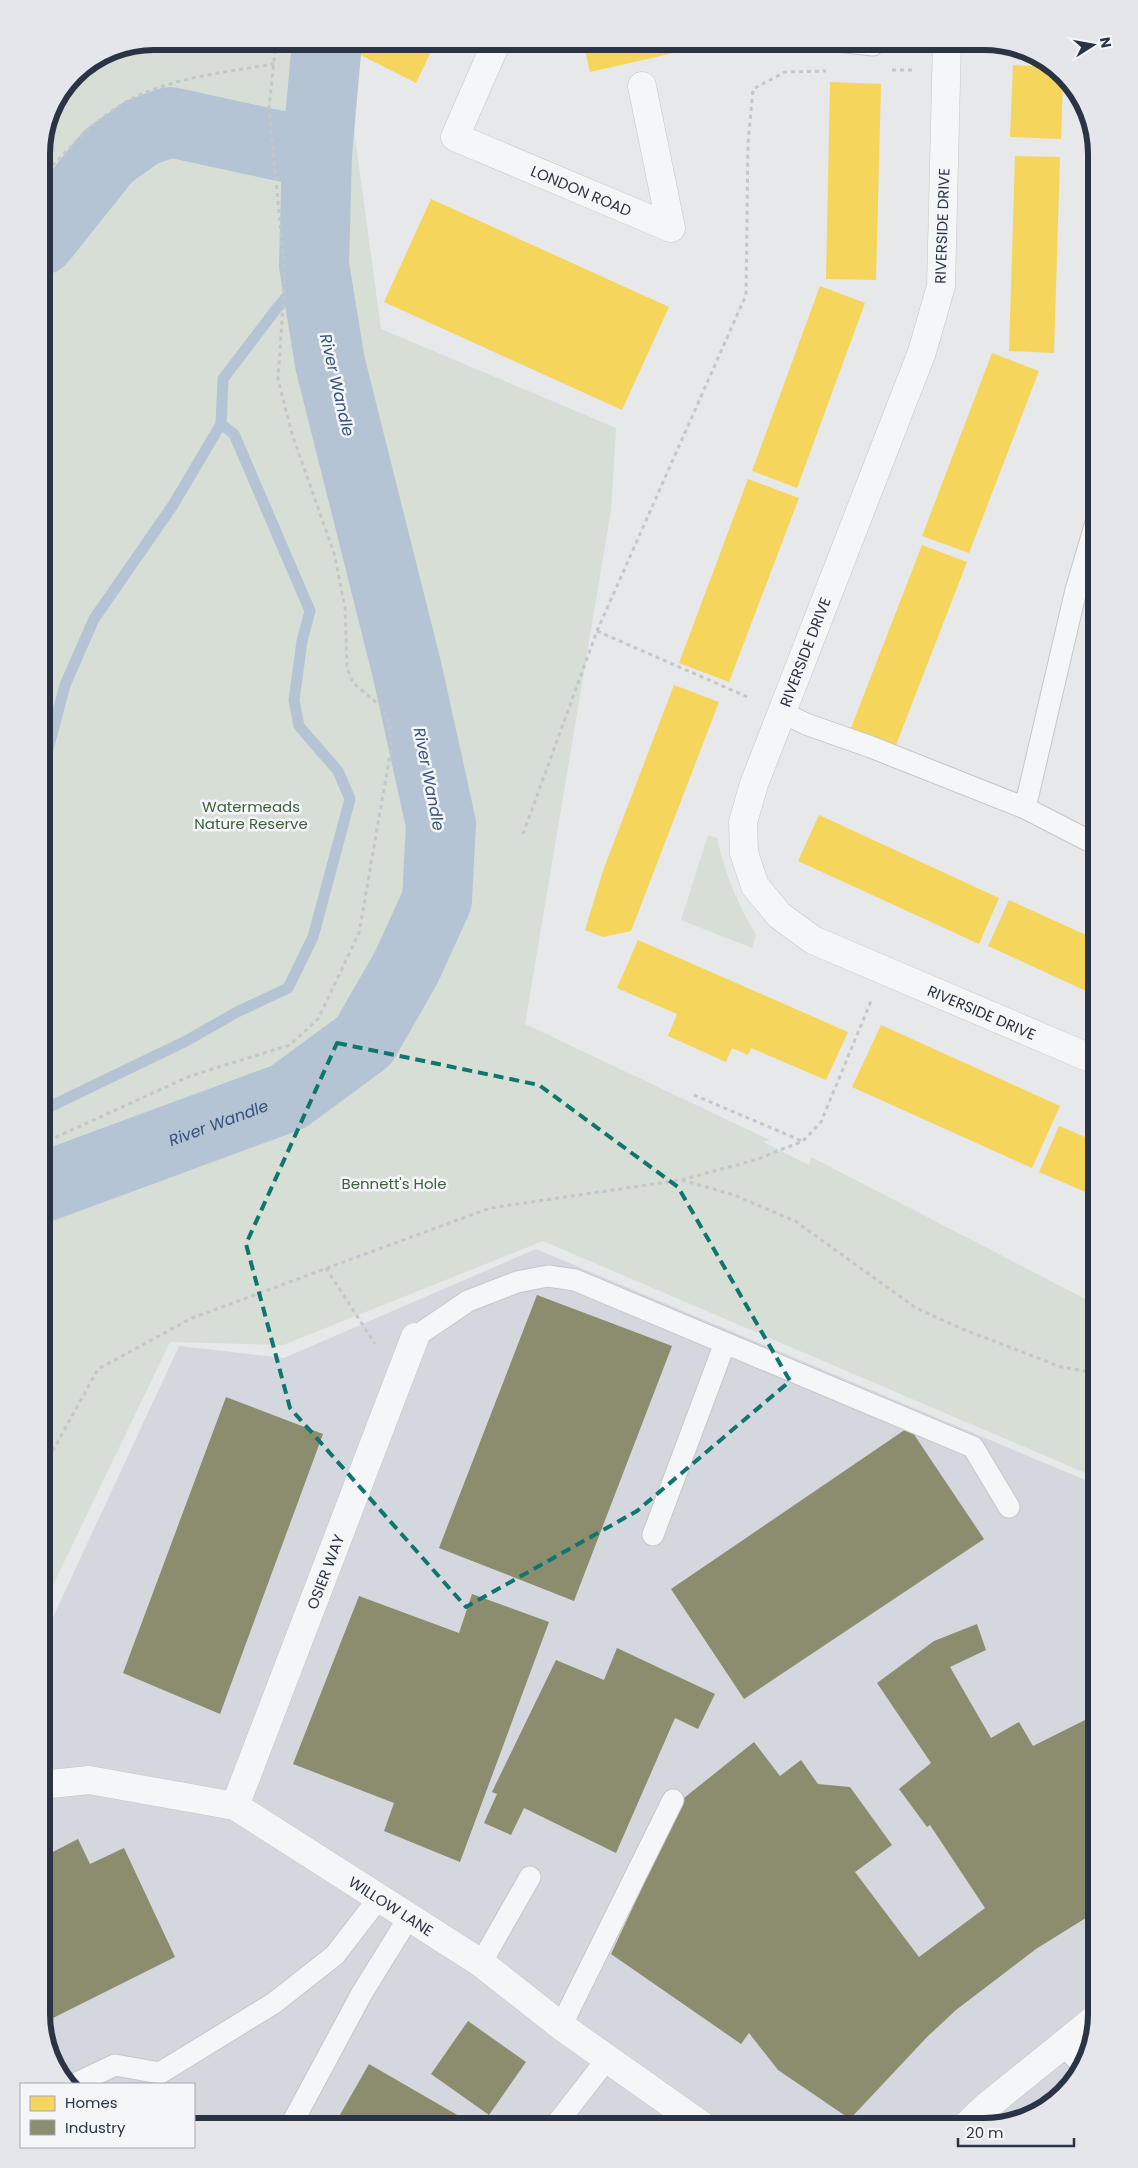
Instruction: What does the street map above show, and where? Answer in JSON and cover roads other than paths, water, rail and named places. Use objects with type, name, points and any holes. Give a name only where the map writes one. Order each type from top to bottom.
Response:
[{"type":"street","name":"LONDON ROAD","points":[[493,50],[454,137],[671,228],[642,86]]},
{"type":"street","name":"RIVERSIDE DRIVE","points":[[947,50],[941,286],[922,352],[754,784],[743,822],[744,853],[755,886],[779,915],[813,940],[1088,1057]]},
{"type":"street","name":"OSIER WAY","points":[[235,1806],[414,1337]]},
{"type":"street","name":"WILLOW LANE","points":[[50,1784],[89,1780],[235,1806],[481,1963],[561,2026],[691,2118]]},
{"type":"street","points":[[975,2118],[1062,2044],[1087,2026]]},
{"type":"lane","points":[[1025,808],[1076,590],[1088,549]]},
{"type":"lane","points":[[781,712],[806,724],[872,747],[1025,808],[1088,840]]},
{"type":"lane","points":[[414,1337],[468,1301],[517,1282],[548,1276],[575,1280],[973,1447],[1009,1507]]},
{"type":"lane","points":[[654,1535],[725,1343]]},
{"type":"lane","points":[[561,2026],[673,1800]]},
{"type":"lane","points":[[481,1963],[530,1877]]},
{"type":"lane","points":[[77,2083],[115,2065],[160,2073],[274,2002],[335,1956],[379,1898]]},
{"type":"lane","points":[[294,2118],[362,1993],[409,1917]]},
{"type":"lane","points":[[1062,2044],[1077,2059]]},
{"type":"lane","points":[[561,2118],[607,2059]]},
{"type":"waterway","name":"River Wandle","points":[[50,229],[108,156],[142,132],[170,122],[317,154],[326,50]]},
{"type":"waterway","name":"River Wandle","points":[[50,1185],[288,1097],[364,1041],[406,968],[437,900],[441,824],[407,670],[330,363],[314,265],[317,154]]},
{"type":"waterway","points":[[50,742],[65,685],[94,619],[173,505],[221,424],[223,379],[277,308],[314,265]]},
{"type":"waterway","points":[[50,1107],[186,1041],[237,1012],[288,988],[313,937],[350,799],[338,771],[299,726],[294,700],[302,641],[310,611],[234,434],[221,424]]},
{"type":"park label","name":"Watermeads Nature Reserve","points":[[251,814]]},
{"type":"park label","name":"Bennett's Hole","points":[[394,1183]]}]
